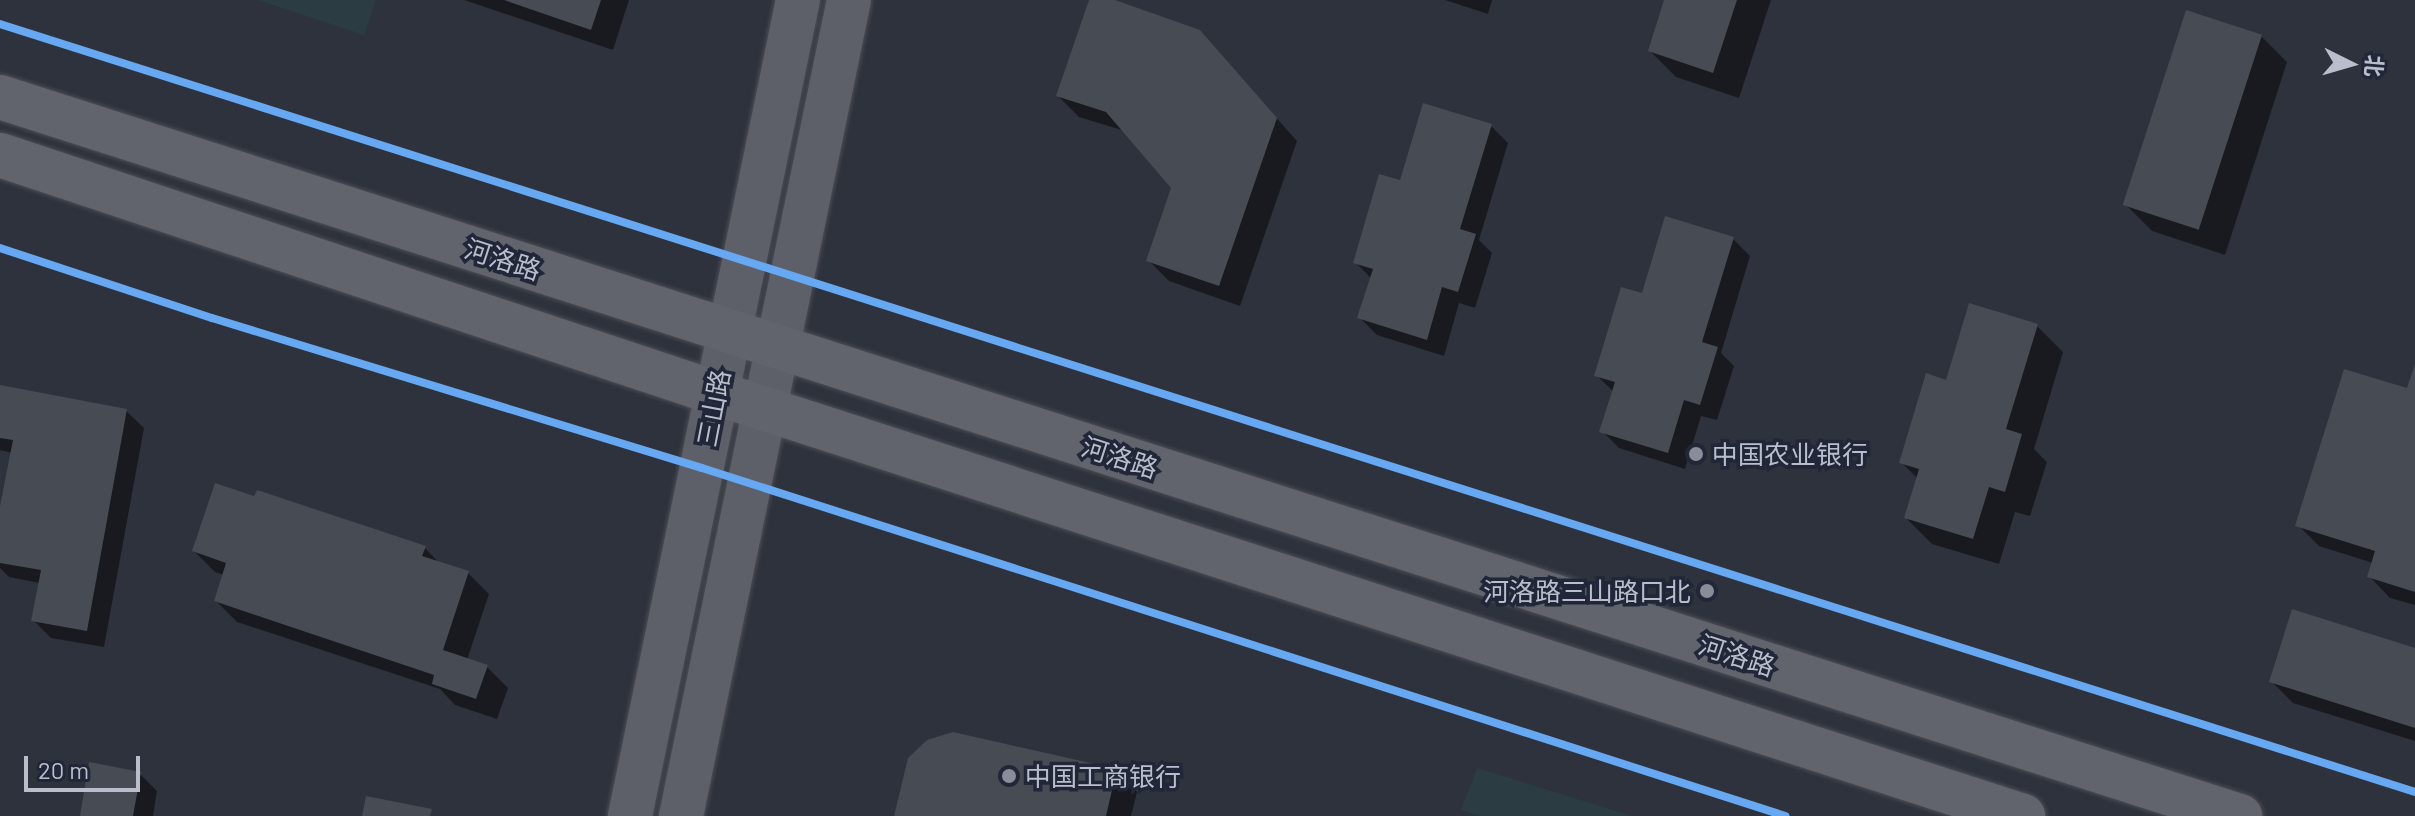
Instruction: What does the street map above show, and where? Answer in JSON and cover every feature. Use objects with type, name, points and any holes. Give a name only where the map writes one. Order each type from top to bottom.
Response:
[{"type":"main road","name":"河洛路","points":[[0,97],[2240,816]]},
{"type":"main road","points":[[0,155],[716,393],[2023,816]]},
{"type":"street","name":"三山路","points":[[630,816],[798,0]]},
{"type":"street","name":"三山路","points":[[681,816],[849,0]]},
{"type":"shaded area","points":[[258,0],[376,0],[364,35]]},
{"type":"shaded area","points":[[1477,768],[1632,816],[1481,816],[1461,810]]},
{"type":"building","points":[[504,0],[601,0],[591,30]]},
{"type":"building","points":[[1089,0],[1115,0],[1200,30],[1277,118],[1219,286],[1146,261],[1171,188],[1106,112],[1056,96]]},
{"type":"building","points":[[1664,0],[1737,0],[1713,73],[1648,51]]},
{"type":"building","points":[[2186,10],[2262,35],[2199,230],[2123,205]]},
{"type":"building","points":[[1423,103],[1492,124],[1460,229],[1476,234],[1458,292],[1442,287],[1427,340],[1357,318],[1373,269],[1353,263],[1379,174],[1400,180]]},
{"type":"building","points":[[1665,216],[1734,237],[1702,342],[1718,347],[1700,405],[1684,400],[1668,453],[1599,432],[1615,382],[1594,376],[1621,287],[1642,293]]},
{"type":"building","points":[[1969,303],[2038,324],[2006,429],[2022,434],[2005,492],[1989,487],[1973,539],[1904,518],[1919,469],[1899,463],[1926,373],[1946,380]]},
{"type":"building","points":[[2415,364],[2415,592],[2367,577],[2375,551],[2295,526],[2344,369],[2407,388]]},
{"type":"building","points":[[0,385],[127,409],[87,631],[31,621],[41,570],[0,563],[0,506],[13,440],[0,438]]},
{"type":"building","points":[[215,483],[254,496],[257,490],[426,546],[422,556],[469,571],[443,650],[488,665],[476,699],[432,684],[434,675],[214,601],[226,563],[192,551]]},
{"type":"building","points":[[2292,609],[2415,648],[2415,728],[2269,682]]},
{"type":"building","name":"中国工商银行","points":[[953,732],[1117,769],[1106,816],[894,816],[908,758],[927,740]]},
{"type":"building","points":[[89,762],[141,772],[133,816],[80,816]]},
{"type":"building","points":[[366,796],[432,809],[430,816],[362,816]]},
{"type":"cycle path","points":[[0,24],[2415,792]]},
{"type":"cycle path","points":[[0,248],[212,318],[702,468],[1785,816]]},
{"type":"place","name":"中国农业银行","points":[[1696,454]]},
{"type":"place","name":"河洛路三山路口北","points":[[1707,591]]},
{"type":"place","name":"中国工商银行","points":[[1009,776]]}]
